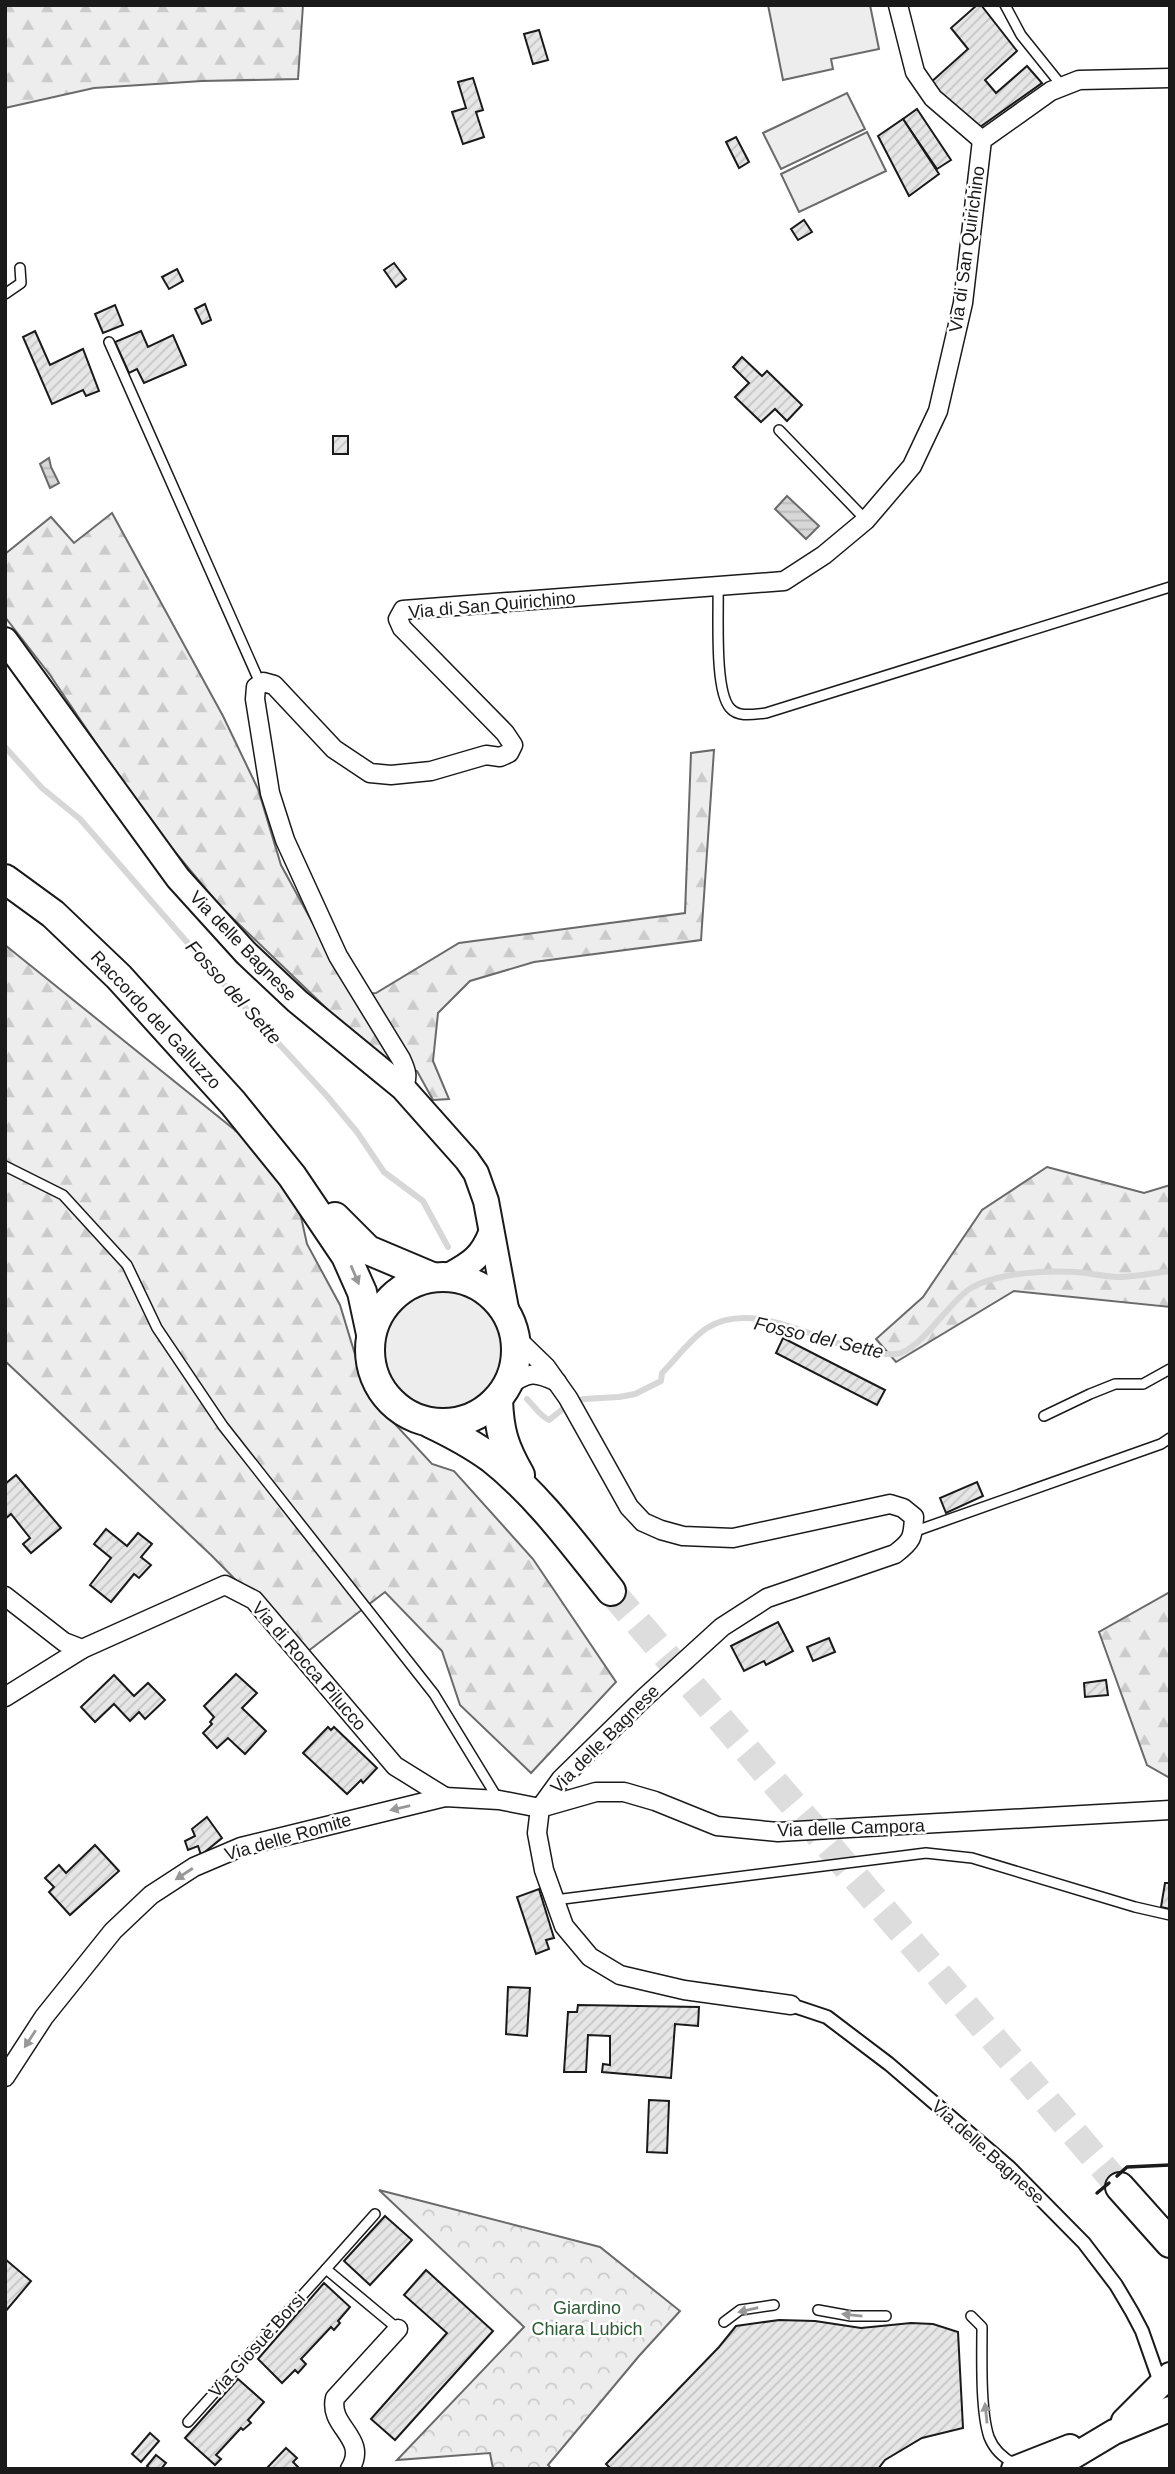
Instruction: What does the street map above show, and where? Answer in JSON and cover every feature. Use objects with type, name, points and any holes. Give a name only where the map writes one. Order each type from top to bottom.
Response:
[{"type":"main road","name":"Via delle Bagnese","points":[[5,640],[178,878],[246,953],[296,1001],[403,1088],[449,1138],[476,1173],[486,1201],[512,1326]]},
{"type":"main road","name":"Raccordo del Galluzzo","points":[[5,878],[53,914],[119,977],[233,1103],[292,1176],[346,1256],[362,1292],[372,1334]]},
{"type":"main road","name":"Raccordo del Galluzzo","points":[[292,1176],[368,1250],[441,1276]]},
{"type":"main road","points":[[491,1233],[485,1249],[478,1257],[441,1276],[411,1284],[385,1305],[372,1334],[370,1353],[377,1382],[405,1413],[462,1439],[491,1458],[530,1493],[611,1591]]},
{"type":"main road","points":[[428,1422],[443,1424],[466,1420],[486,1410],[503,1392],[515,1367],[512,1326],[489,1293],[475,1284],[441,1276]]},
{"type":"main road","points":[[503,1392],[499,1425],[505,1448],[530,1493]]},
{"type":"main road","points":[[1120,2187],[1169,2242]]},
{"type":"main road","points":[[1052,2469],[1107,2435],[1166,2380]]},
{"type":"main road","points":[[1017,2468],[1170,2409]]},
{"type":"street","points":[[898,5],[915,72],[933,97],[982,140]]},
{"type":"street","name":"Via di San Quirichino","points":[[260,683],[274,685],[334,749],[370,773],[391,775],[431,771],[486,755],[500,757],[509,753],[513,745],[505,733],[402,628],[398,619],[403,610],[784,581],[824,555],[866,520],[912,466],[938,411],[963,303],[982,140],[1051,90],[1079,80],[1170,78]]},
{"type":"street","points":[[260,683],[256,687],[255,699],[268,780],[285,840],[338,956],[401,1059],[407,1072],[403,1088]]},
{"type":"street","points":[[512,1326],[568,1398],[629,1507],[643,1522],[683,1536],[733,1538],[890,1504],[903,1508],[914,1517],[914,1532]]},
{"type":"street","points":[[503,1392],[522,1377],[533,1374],[557,1382]]},
{"type":"street","name":"Via delle Bagnese","points":[[914,1532],[909,1543],[895,1554],[767,1598],[722,1627],[644,1698],[561,1779],[540,1808],[537,1833],[544,1870],[564,1926],[590,1957],[620,1975],[684,1990],[792,2005],[827,2017],[889,2064],[1009,2167],[1084,2243],[1116,2285],[1166,2380]]},
{"type":"street","name":"Via di Rocca Pilucco","points":[[5,1697],[82,1649],[225,1585],[254,1600],[395,1766],[445,1797]]},
{"type":"street","points":[[5,1596],[64,1642],[82,1649]]},
{"type":"street","name":"Via delle Campora","points":[[540,1808],[596,1792],[624,1792],[718,1826],[778,1832],[1170,1810]]},
{"type":"street","name":"Via delle Romite","points":[[5,2077],[44,2017],[113,1931],[151,1895],[194,1867],[241,1847],[445,1797],[499,1800],[540,1808]]},
{"type":"street","points":[[350,2469],[356,2458],[356,2447],[336,2416],[333,2405],[335,2398],[398,2329]]},
{"type":"lane","points":[[1005,5],[1021,35],[1062,86]]},
{"type":"lane","points":[[5,295],[21,283],[20,268]]},
{"type":"lane","points":[[109,342],[260,683]]},
{"type":"lane","points":[[779,430],[866,520]]},
{"type":"lane","points":[[718,587],[720,688],[730,709],[741,715],[766,713],[1170,586]]},
{"type":"lane","points":[[5,1166],[63,1195],[127,1265],[157,1328],[223,1426],[434,1694],[499,1800]]},
{"type":"lane","points":[[1044,1416],[1115,1384],[1143,1384],[1170,1369]]},
{"type":"lane","points":[[914,1532],[1161,1444],[1170,1438]]},
{"type":"lane","points":[[555,1900],[926,1853],[972,1858],[1135,1908],[1170,1915]]},
{"type":"lane","name":"Via Giosuè Borsi","points":[[188,2422],[375,2214]]},
{"type":"lane","points":[[326,2269],[398,2329]]},
{"type":"lane","points":[[724,2322],[740,2310],[774,2305]]},
{"type":"lane","points":[[818,2310],[851,2316],[886,2316]]},
{"type":"lane","points":[[971,2316],[982,2327],[985,2416],[989,2436],[1003,2457],[1017,2468]]},
{"type":"shaded area","points":[[768,5],[870,5],[879,49],[831,59],[833,69],[783,80]]},
{"type":"shaded area","points":[[847,93],[865,129],[781,169],[763,133]]},
{"type":"shaded area","points":[[867,132],[886,171],[799,212],[781,174]]},
{"type":"shaded area","points":[[49,458],[59,483],[50,488],[40,464]]},
{"type":"shaded area","points":[[787,496],[819,526],[806,539],[775,509]]},
{"type":"shaded area","points":[[444,1289],[467,1294],[487,1307],[500,1327],[505,1350],[500,1373],[487,1393],[467,1406],[444,1411],[421,1406],[401,1393],[388,1373],[383,1350],[388,1327],[401,1307],[421,1294]]},
{"type":"green space","points":[[5,5],[303,5],[298,79],[202,81],[94,88],[5,108]]},
{"type":"green space","points":[[112,513],[223,716],[258,789],[281,865],[352,995],[376,993],[459,943],[685,913],[691,753],[714,750],[701,940],[534,962],[470,981],[438,1013],[433,1061],[449,1099],[433,1100],[417,1071],[376,1056],[219,905],[146,817],[50,675],[5,617],[5,554],[51,517],[74,543]]},
{"type":"green space","points":[[5,945],[292,1176],[307,1244],[340,1305],[367,1394],[432,1464],[454,1471],[533,1559],[616,1682],[531,1773],[460,1705],[442,1651],[385,1592],[307,1652],[211,1555],[5,1361]]},
{"type":"green space","points":[[1047,1167],[1144,1193],[1170,1185],[1170,1307],[1014,1291],[896,1362],[876,1339],[923,1297],[982,1210]]},
{"type":"green space","points":[[1170,1592],[1170,1778],[1147,1765],[1099,1632]]},
{"type":"green space","name":"Giardino Chiara Lubich","points":[[379,2190],[600,2247],[680,2311],[548,2465],[552,2469],[493,2469],[490,2453],[397,2460],[524,2327]]},
{"type":"building","points":[[977,5],[981,5],[1017,51],[985,80],[996,93],[1027,66],[1042,83],[980,127],[929,84],[968,49],[951,28]]},
{"type":"building","points":[[539,30],[548,60],[533,64],[524,34]]},
{"type":"building","points":[[473,78],[483,110],[476,112],[484,137],[463,144],[452,112],[466,108],[458,82]]},
{"type":"building","points":[[917,109],[951,160],[937,169],[903,119]]},
{"type":"building","points":[[903,119],[939,174],[909,196],[878,136]]},
{"type":"building","points":[[736,137],[749,162],[739,168],[726,142]]},
{"type":"building","points":[[804,220],[812,232],[798,240],[791,229]]},
{"type":"building","points":[[394,263],[406,279],[396,287],[384,270]]},
{"type":"building","points":[[177,269],[183,281],[169,289],[162,277]]},
{"type":"building","points":[[205,304],[211,320],[202,324],[195,309]]},
{"type":"building","points":[[115,305],[123,325],[103,333],[95,314]]},
{"type":"building","points":[[35,331],[50,365],[83,349],[99,391],[86,396],[83,390],[52,404],[23,337]]},
{"type":"building","points":[[141,331],[148,347],[173,335],[186,365],[144,383],[137,369],[129,373],[115,342]]},
{"type":"building","points":[[742,357],[762,376],[767,371],[802,405],[787,421],[775,409],[761,422],[735,397],[749,383],[733,367]]},
{"type":"building","points":[[333,436],[348,436],[348,454],[333,454]]},
{"type":"building","points":[[783,1338],[885,1390],[877,1405],[776,1353]]},
{"type":"building","points":[[16,1475],[61,1528],[31,1553],[23,1544],[30,1538],[11,1514],[5,1519],[5,1484]]},
{"type":"building","points":[[977,1482],[983,1496],[946,1513],[940,1498]]},
{"type":"building","points":[[106,1529],[127,1546],[138,1533],[152,1544],[141,1557],[151,1565],[139,1578],[134,1574],[111,1602],[90,1585],[111,1558],[94,1544]]},
{"type":"building","points":[[778,1622],[793,1651],[766,1665],[764,1661],[744,1671],[731,1646]]},
{"type":"building","points":[[829,1638],[835,1652],[813,1661],[807,1647]]},
{"type":"building","points":[[236,1674],[257,1693],[242,1708],[266,1731],[245,1754],[228,1738],[217,1748],[203,1733],[212,1724],[210,1722],[214,1717],[204,1706]]},
{"type":"building","points":[[114,1675],[134,1696],[148,1683],[165,1700],[145,1719],[139,1712],[130,1721],[114,1704],[95,1722],[81,1707]]},
{"type":"building","points":[[1106,1680],[1108,1695],[1085,1697],[1084,1683]]},
{"type":"building","points":[[328,1727],[331,1730],[334,1727],[377,1768],[363,1783],[361,1780],[347,1794],[303,1753]]},
{"type":"building","points":[[207,1817],[222,1838],[201,1855],[198,1846],[188,1850],[185,1841],[195,1836],[192,1829]]},
{"type":"building","points":[[95,1845],[119,1871],[70,1915],[49,1892],[54,1887],[45,1878],[59,1865],[66,1873]]},
{"type":"building","points":[[1165,1883],[1170,1883],[1170,1909],[1161,1907]]},
{"type":"building","points":[[539,1889],[554,1938],[546,1940],[549,1949],[536,1954],[517,1897]]},
{"type":"building","points":[[508,1987],[530,1988],[527,2036],[506,2034]]},
{"type":"building","points":[[578,2005],[699,2007],[698,2026],[675,2024],[671,2078],[602,2072],[603,2064],[610,2065],[610,2036],[588,2035],[586,2072],[564,2072],[568,2012],[577,2012]]},
{"type":"building","points":[[649,2100],[669,2101],[667,2153],[647,2152]]},
{"type":"building","points":[[385,2216],[412,2240],[370,2285],[344,2261]]},
{"type":"building","points":[[5,2259],[31,2281],[5,2312]]},
{"type":"building","points":[[426,2270],[493,2331],[395,2440],[371,2419],[447,2333],[404,2295]]},
{"type":"building","points":[[324,2283],[350,2307],[334,2330],[331,2327],[301,2359],[306,2364],[298,2373],[295,2370],[282,2383],[258,2359]]},
{"type":"building","points":[[779,2320],[815,2321],[861,2328],[911,2323],[933,2324],[958,2332],[963,2428],[922,2438],[885,2460],[878,2469],[611,2469],[606,2464],[736,2326]]},
{"type":"building","points":[[238,2379],[264,2402],[248,2420],[251,2423],[243,2430],[241,2428],[216,2455],[221,2459],[215,2465],[185,2438]]},
{"type":"building","points":[[150,2433],[159,2441],[141,2462],[132,2454]]},
{"type":"building","points":[[286,2448],[297,2458],[293,2462],[300,2469],[266,2469]]},
{"type":"building","points":[[156,2455],[166,2463],[161,2469],[150,2469],[147,2466]]},
{"type":"waterway","name":"Fosso del Sette","points":[[5,747],[42,788],[80,819],[219,979],[327,1096],[357,1132],[384,1172],[423,1201],[448,1247]]},
{"type":"waterway","name":"Fosso del Sette","points":[[527,1399],[549,1420],[564,1408],[583,1399],[635,1394],[661,1381],[662,1373],[689,1343],[707,1328],[728,1320],[751,1318],[775,1322],[849,1347],[873,1353],[896,1354],[915,1345],[962,1294],[994,1279],[1050,1272],[1122,1277],[1170,1271]]},
{"type":"tunnel","points":[[611,1591],[1120,2187]]},
{"type":"wall","points":[[1117,2176],[1127,2167],[1170,2165]]},
{"type":"wall","points":[[1097,2193],[1109,2183]]}]
